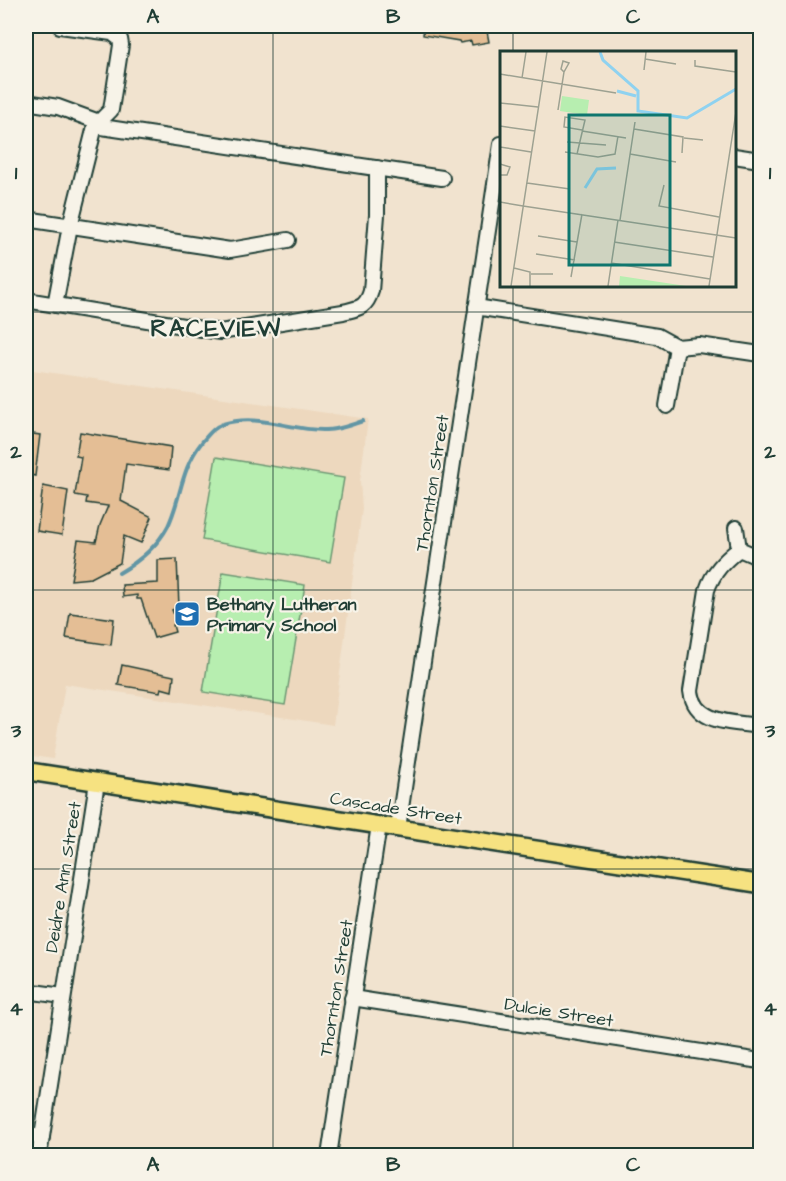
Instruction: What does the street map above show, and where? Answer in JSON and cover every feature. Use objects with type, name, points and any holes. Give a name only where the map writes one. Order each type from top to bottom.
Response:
[{"type":"main road","name":"Cascade Street","points":[[26,771],[760,884]]},
{"type":"street","points":[[55,305],[70,226],[97,124],[111,110],[121,45],[120,39],[112,33],[60,26]]},
{"type":"street","points":[[26,102],[58,107],[97,124],[442,178]]},
{"type":"street","name":"Thornton Street","points":[[398,828],[500,151]]},
{"type":"street","points":[[735,156],[760,160]]},
{"type":"street","points":[[26,300],[220,332],[361,307],[368,301],[371,291],[377,215],[377,168]]},
{"type":"street","points":[[26,219],[230,250],[288,240]]},
{"type":"street","points":[[476,307],[657,336],[677,347],[699,345],[760,354]]},
{"type":"street","points":[[667,406],[677,347]]},
{"type":"street","points":[[736,528],[739,549]]},
{"type":"street","points":[[739,549],[760,558]]},
{"type":"street","points":[[739,549],[725,560],[710,580],[691,691],[696,708],[712,719],[760,726]]},
{"type":"street","name":"Deidre Ann Street","points":[[39,1155],[97,782]]},
{"type":"street","name":"Thornton Street","points":[[329,1155],[379,825]]},
{"type":"street","points":[[26,991],[63,996]]},
{"type":"street","name":"Dulcie Street","points":[[352,998],[760,1061]]},
{"type":"street","points":[[26,1135],[42,1137]]},
{"type":"shaded area","name":"Bethany Lutheran Primary School","points":[[26,369],[368,419],[360,481],[362,509],[333,725],[65,684],[53,759],[26,755],[26,543],[32,501],[26,500]]},
{"type":"green space","points":[[216,457],[344,478],[330,562],[202,540]]},
{"type":"green space","points":[[223,572],[305,585],[285,705],[203,692]]},
{"type":"building","points":[[424,26],[486,26],[489,42],[472,45],[471,41],[460,43],[423,35]]},
{"type":"building","points":[[80,432],[171,447],[169,470],[126,464],[121,501],[152,517],[141,543],[124,536],[120,563],[91,578],[71,580],[78,540],[96,542],[108,506],[86,503],[87,497],[75,495],[81,457],[76,456]]},
{"type":"building","points":[[26,433],[40,435],[35,476],[26,474]]},
{"type":"building","points":[[43,486],[68,491],[62,535],[37,531]]},
{"type":"building","points":[[177,559],[179,607],[172,610],[177,622],[173,625],[175,632],[154,638],[141,599],[137,599],[137,595],[123,597],[122,585],[158,583],[158,560]]},
{"type":"building","points":[[70,613],[114,619],[111,645],[66,638]]},
{"type":"building","points":[[122,665],[174,676],[172,691],[161,688],[160,692],[118,685]]},
{"type":"waterway","points":[[119,573],[146,553],[164,534],[173,515],[189,463],[202,442],[217,427],[248,420],[328,430],[363,421]]},
{"type":"place","name":"Bethany Lutheran Primary School","points":[[187,614]]},
{"type":"district","name":"RACEVIEW","points":[[216,328]]}]
